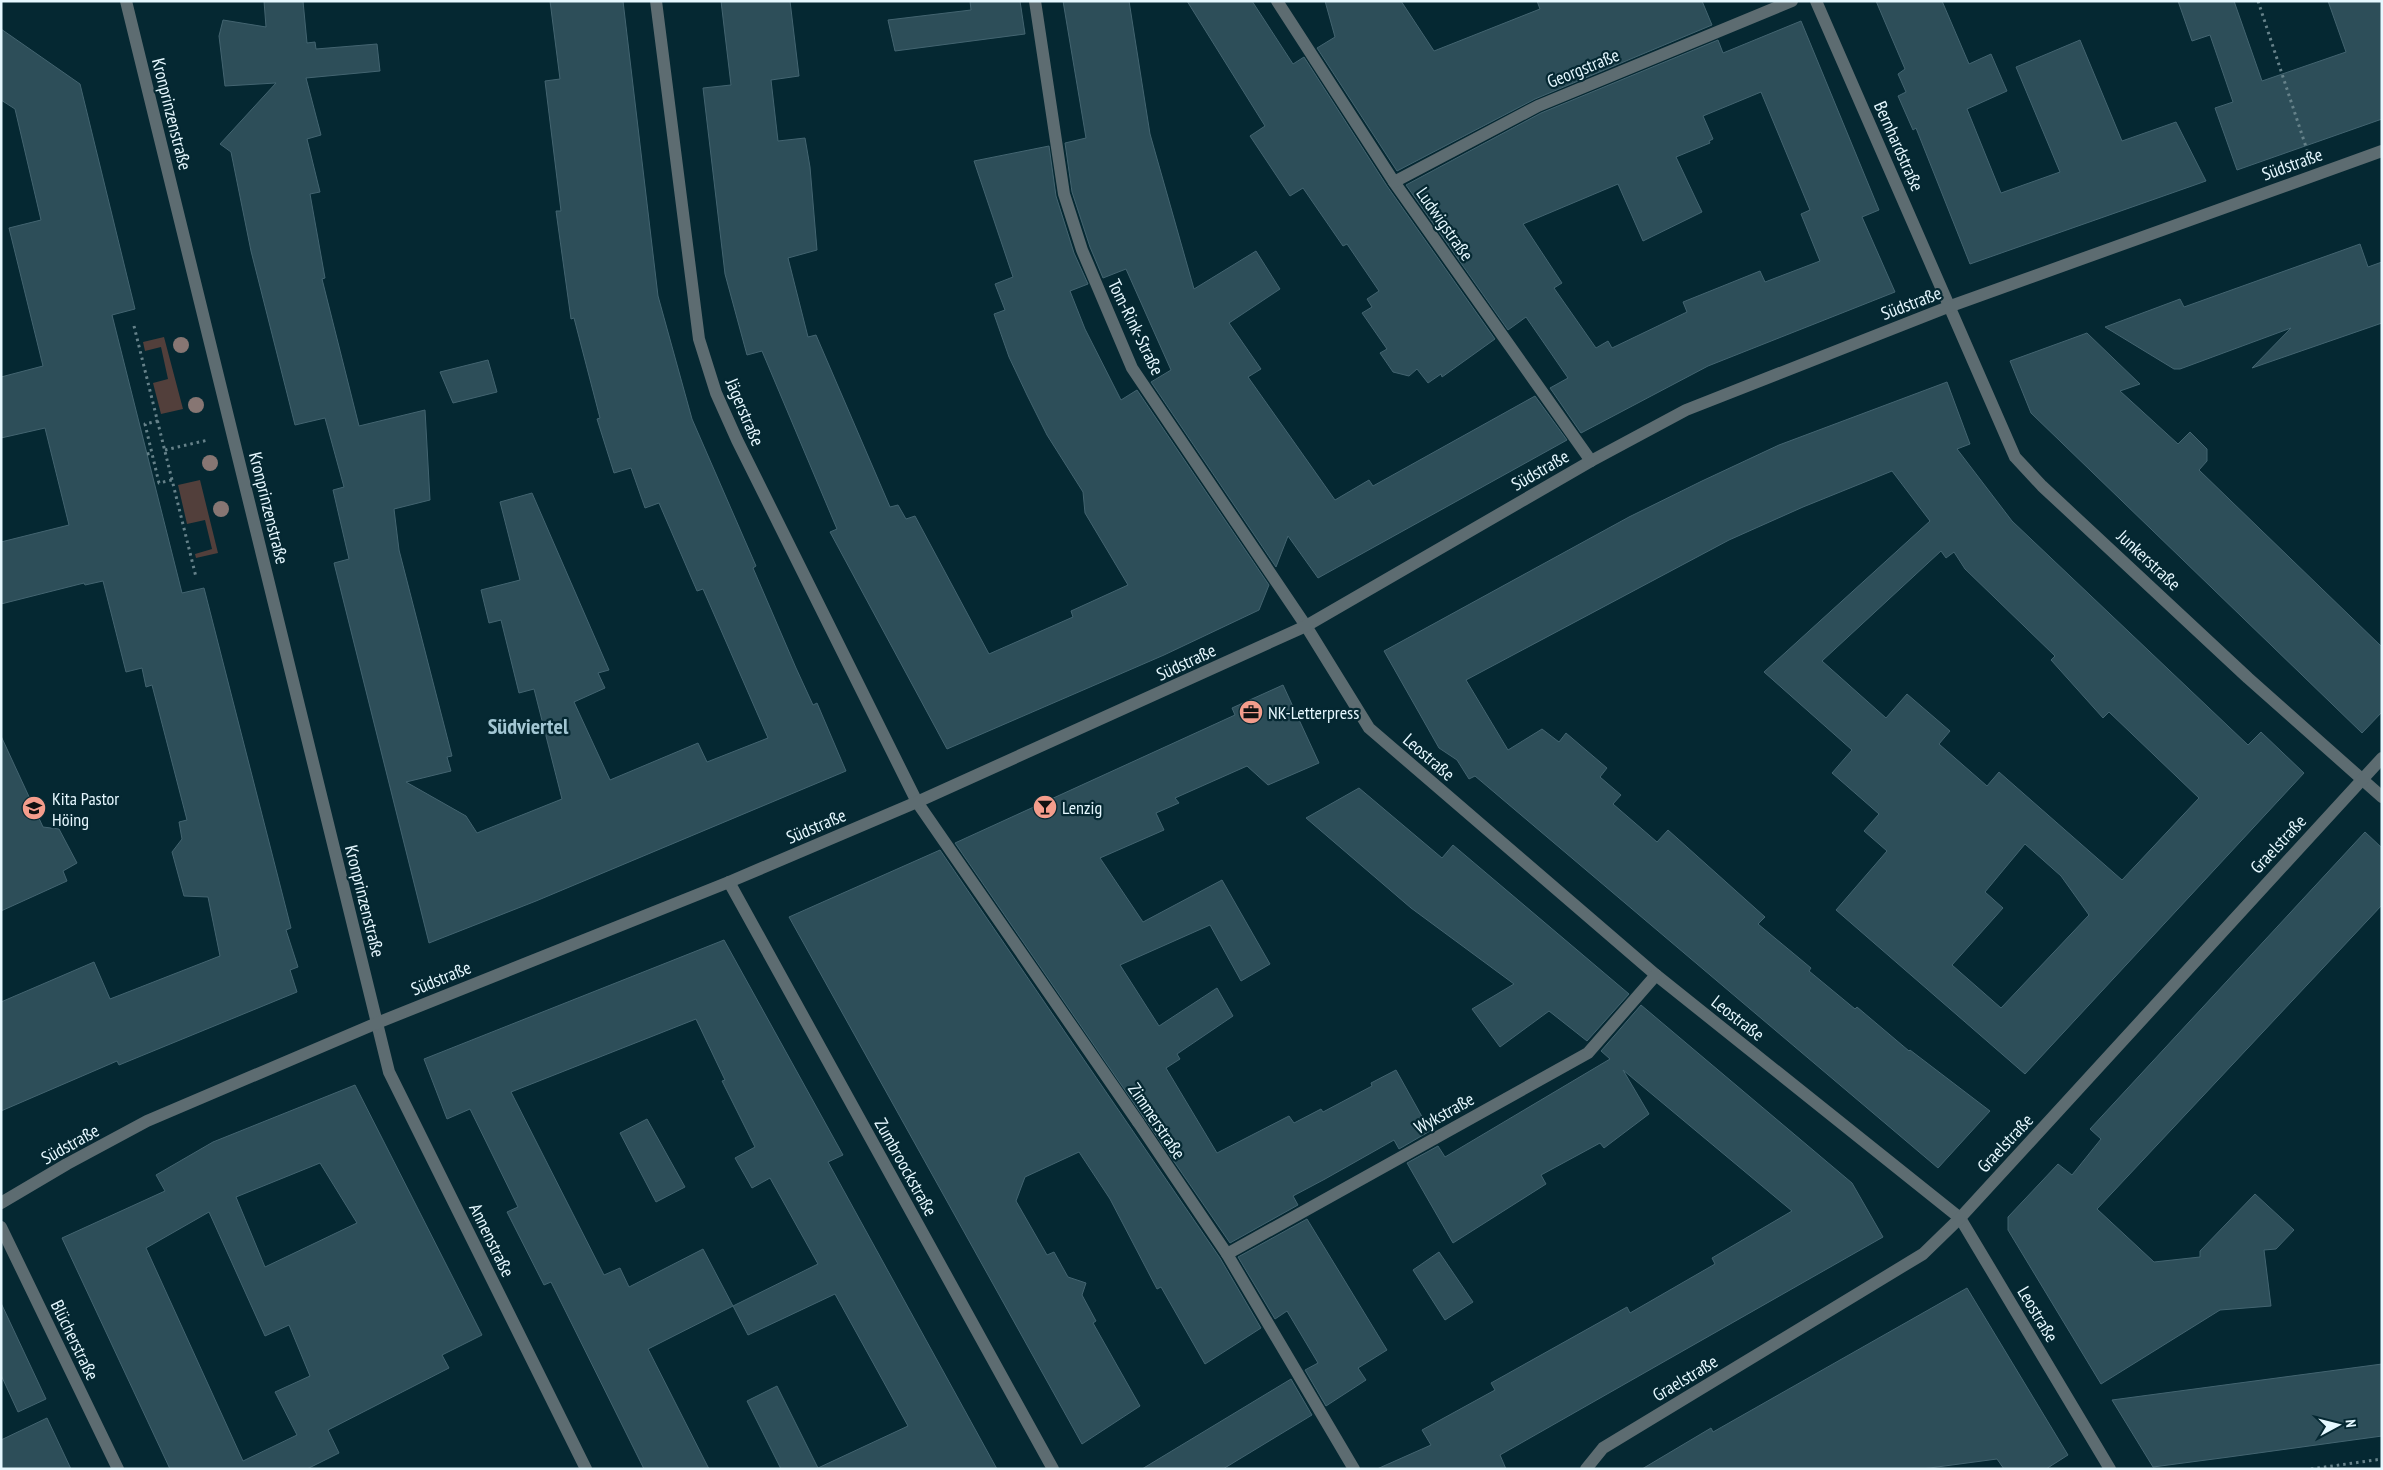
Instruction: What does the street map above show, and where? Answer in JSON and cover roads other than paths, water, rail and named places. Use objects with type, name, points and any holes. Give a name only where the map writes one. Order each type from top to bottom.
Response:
[{"type":"street","name":"Kronprinzenstraße","points":[[126,1],[377,1023]]},
{"type":"street","name":"Jägerstraße","points":[[656,1],[699,340],[716,393],[788,545],[916,802]]},
{"type":"street","name":"Tom-Rink-Straße","points":[[1035,1],[1064,194],[1097,288],[1132,368],[1306,626]]},
{"type":"street","name":"Ludwigstraße","points":[[1277,1],[1394,182],[1591,461]]},
{"type":"street","name":"Georgstraße","points":[[1394,182],[1538,106],[1792,1]]},
{"type":"street","name":"Bernhardstraße","points":[[1816,1],[1916,228],[1948,307]]},
{"type":"street","name":"Südstraße","points":[[1,1203],[67,1164],[147,1121],[377,1023],[729,882],[916,802],[1306,626],[1591,461],[1686,410],[1948,307],[2382,151]]},
{"type":"street","name":"Junkerstraße","points":[[1948,307],[2015,457],[2042,486],[2248,678],[2363,778],[2382,797]]},
{"type":"street","name":"Leostraße","points":[[1306,626],[1369,728],[1656,975],[1960,1218],[2110,1469]]},
{"type":"street","name":"Graelstraße","points":[[1586,1469],[1602,1448],[1923,1254],[1960,1218],[2382,758]]},
{"type":"street","name":"Zimmerstraße","points":[[916,802],[1138,1122],[1227,1254],[1354,1469]]},
{"type":"street","name":"Zumbroockstraße","points":[[729,882],[1053,1469]]},
{"type":"street","name":"Wykstraße","points":[[1227,1254],[1588,1053],[1656,975]]},
{"type":"street","name":"Annenstraße","points":[[377,1023],[389,1072],[586,1469]]},
{"type":"street","name":"Blücherstraße","points":[[1,1227],[118,1469]]},
{"type":"place","name":"NK-Letterpress","points":[[1251,712]]},
{"type":"place","name":"Lenzig","points":[[1045,807]]},
{"type":"place","name":"Kita Pastor Höing","points":[[34,808]]},
{"type":"district","name":"Südviertel","points":[[528,726]]}]
